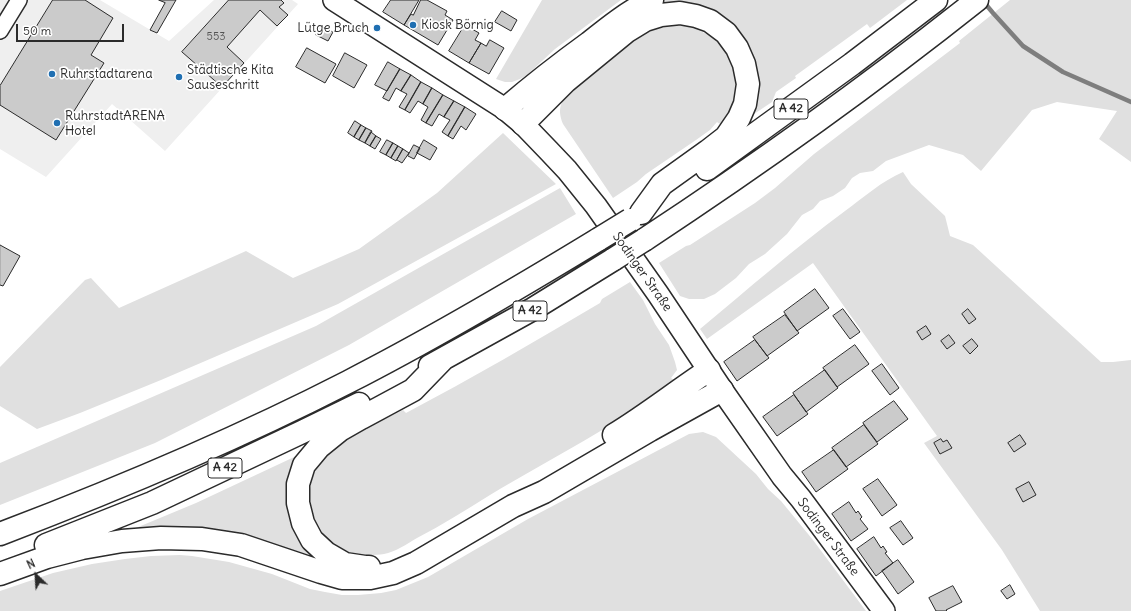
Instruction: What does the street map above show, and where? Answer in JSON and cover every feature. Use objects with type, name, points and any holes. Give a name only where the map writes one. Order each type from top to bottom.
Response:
[{"type":"highway","points":[[505,109],[531,87],[622,18],[652,0]]},
{"type":"highway","name":"A 42","points":[[0,534],[73,506],[207,450],[347,383],[442,333],[599,239],[708,168],[852,64],[936,0]]},
{"type":"highway","name":"A 42","points":[[0,562],[152,503],[302,432],[369,399],[533,309],[614,260],[762,160],[856,93],[972,4]]},
{"type":"highway","points":[[523,124],[566,80],[627,31],[645,20],[661,15],[680,13],[696,16],[710,21],[726,33],[737,48],[744,64],[748,84],[745,104],[739,118],[726,137],[662,184],[635,216]]},
{"type":"highway","points":[[443,359],[413,390],[340,430],[319,447],[304,465],[298,484],[298,503],[303,523],[312,540],[326,553],[345,564],[365,567],[392,563],[425,549],[620,431],[656,408],[686,385],[709,370]]},
{"type":"highway","points":[[0,574],[47,557],[82,548],[122,541],[160,538],[202,539],[241,545],[342,578],[370,578],[393,573],[416,563],[513,506],[544,492],[722,390]]},
{"type":"main road","name":"Sodinger Straße","points":[[334,0],[505,109],[523,124],[567,170],[596,206],[658,294],[782,476],[801,499],[884,611]]},
{"type":"street","points":[[0,31],[19,0]]},
{"type":"shaded area","points":[[0,0],[100,0],[169,41],[214,0],[292,0],[298,4],[165,151],[112,104],[46,177],[0,149]]},
{"type":"shaded area","points":[[542,0],[621,0],[555,49],[527,75],[512,82],[505,82],[496,79]]},
{"type":"shaded area","points":[[664,0],[907,0],[870,28],[867,24],[795,76],[796,78],[776,92],[772,102],[751,116],[726,26],[628,20]]},
{"type":"shaded area","points":[[1010,0],[1131,0],[1131,162],[1099,139],[1117,111],[1057,102],[1032,110],[981,171],[963,155],[929,145],[886,161],[873,171],[860,173],[852,178],[845,188],[833,196],[820,201],[813,209],[802,215],[787,234],[765,254],[749,264],[736,278],[715,294],[704,299],[689,299],[680,296],[659,263],[755,203],[775,188],[814,154],[960,43],[959,41]]},
{"type":"shaded area","points":[[677,25],[695,29],[710,36],[720,44],[733,66],[736,78],[737,91],[734,104],[729,116],[721,125],[717,122],[710,130],[613,198],[563,124],[560,108],[567,96],[575,88],[639,37],[657,29]]},
{"type":"shaded area","points":[[503,133],[556,184],[338,304],[80,413],[37,429],[0,406],[0,367],[85,280],[91,278],[119,308],[246,251],[293,278],[359,249],[437,193]]},
{"type":"shaded area","points":[[903,172],[911,184],[945,216],[950,236],[973,245],[1101,362],[1131,360],[1131,611],[1040,611],[1002,550],[924,443],[937,436],[813,263],[707,339],[700,329],[826,225],[880,185]]},
{"type":"shaded area","points":[[560,188],[576,214],[349,345],[155,443],[0,505],[0,463],[316,326]]},
{"type":"shaded area","points":[[630,282],[643,300],[655,324],[669,345],[677,370],[671,378],[676,381],[608,427],[397,550],[379,555],[358,554],[341,548],[325,536],[312,511],[310,503],[310,487],[315,471],[337,446],[358,432],[403,410],[406,413],[480,373],[600,303],[602,299]]},
{"type":"shaded area","points":[[703,432],[716,437],[756,474],[768,489],[781,501],[813,540],[866,611],[0,611],[0,591],[53,573],[92,564],[151,556],[180,555],[229,562],[272,574],[310,589],[342,595],[381,593],[396,590],[428,577],[528,519],[689,434]]},
{"type":"shaded area","points":[[307,451],[296,476],[326,560],[119,535],[196,503]]},
{"type":"building","name":"Ruhrstadtarena","points":[[53,0],[85,0],[113,18],[91,55],[104,63],[56,140],[0,105],[0,86]]},
{"type":"building","points":[[159,0],[176,0],[157,33],[150,30],[165,3]]},
{"type":"building","points":[[229,0],[281,0],[284,3],[279,7],[288,15],[277,26],[260,10],[227,47],[244,63],[222,87],[182,52]]},
{"type":"building","points":[[391,0],[419,0],[404,25],[383,12]]},
{"type":"building","points":[[421,0],[427,0],[447,11],[445,15],[453,20],[438,45],[404,25],[411,14],[413,15]]},
{"type":"building","points":[[502,11],[517,20],[511,31],[495,22]]},
{"type":"building","points":[[465,25],[479,33],[475,40],[481,43],[469,63],[449,51]]},
{"type":"building","points":[[321,26],[333,32],[328,41],[316,35]]},
{"type":"building","points":[[490,40],[504,48],[489,74],[469,63],[481,43],[486,46]]},
{"type":"building","points":[[307,48],[336,64],[325,83],[296,67]]},
{"type":"building","points":[[345,53],[367,65],[354,88],[333,76]]},
{"type":"building","points":[[388,62],[400,69],[387,91],[375,85]]},
{"type":"building","points":[[400,69],[411,75],[401,91],[396,88],[389,101],[383,98]]},
{"type":"building","points":[[411,75],[421,82],[405,110],[399,107],[407,94],[401,91]]},
{"type":"building","points":[[421,82],[432,88],[423,104],[418,101],[410,113],[405,110]]},
{"type":"building","points":[[432,88],[443,95],[426,123],[421,120],[428,107],[423,104]]},
{"type":"building","points":[[443,95],[454,101],[444,117],[439,114],[432,126],[426,123]]},
{"type":"building","points":[[454,101],[465,107],[448,136],[442,132],[450,120],[444,117]]},
{"type":"building","points":[[465,107],[476,114],[466,130],[461,126],[453,139],[448,136]]},
{"type":"building","points":[[355,121],[361,125],[354,137],[348,133]]},
{"type":"building","points":[[361,125],[366,128],[359,140],[354,137]]},
{"type":"building","points":[[366,128],[372,131],[365,143],[359,140]]},
{"type":"building","points":[[371,132],[376,136],[370,146],[365,143]]},
{"type":"building","points":[[376,136],[381,139],[375,149],[370,146]]},
{"type":"building","points":[[387,140],[393,143],[386,155],[380,152]]},
{"type":"building","points":[[424,140],[437,148],[430,160],[417,153]]},
{"type":"building","points":[[393,143],[398,146],[391,158],[386,155]]},
{"type":"building","points":[[414,145],[420,148],[414,159],[408,156]]},
{"type":"building","points":[[398,146],[403,149],[396,161],[391,158]]},
{"type":"building","points":[[403,149],[409,153],[402,163],[397,160]]},
{"type":"building","points":[[0,245],[20,256],[3,286],[0,285]]},
{"type":"building","points":[[815,289],[829,308],[797,331],[784,312]]},
{"type":"building","points":[[843,309],[860,332],[850,339],[833,316]]},
{"type":"building","points":[[968,309],[976,319],[969,324],[962,314]]},
{"type":"building","points":[[785,315],[799,333],[767,356],[753,337]]},
{"type":"building","points":[[926,326],[931,334],[922,340],[917,332]]},
{"type":"building","points":[[949,335],[955,343],[947,349],[941,341]]},
{"type":"building","points":[[972,339],[978,346],[970,354],[963,346]]},
{"type":"building","points":[[755,340],[769,358],[737,381],[724,362]]},
{"type":"building","points":[[855,345],[869,364],[837,387],[823,368]]},
{"type":"building","points":[[882,364],[899,388],[890,395],[872,371]]},
{"type":"building","points":[[825,370],[838,388],[806,412],[793,393]]},
{"type":"building","points":[[794,395],[808,414],[777,436],[763,417]]},
{"type":"building","points":[[894,401],[908,419],[877,442],[863,423]]},
{"type":"building","points":[[864,425],[878,444],[846,467],[832,448]]},
{"type":"building","points":[[1020,435],[1026,444],[1014,452],[1008,443]]},
{"type":"building","points":[[941,439],[943,442],[947,440],[952,448],[940,454],[934,443]]},
{"type":"building","points":[[834,450],[848,469],[816,492],[802,472]]},
{"type":"building","points":[[878,479],[897,505],[882,516],[863,489]]},
{"type":"building","points":[[1029,482],[1036,495],[1023,502],[1016,489]]},
{"type":"building","points":[[849,502],[856,513],[858,511],[862,517],[860,519],[868,529],[851,541],[832,514]]},
{"type":"building","points":[[901,521],[913,538],[903,545],[890,528]]},
{"type":"building","points":[[874,537],[881,548],[883,546],[887,552],[885,553],[893,563],[876,576],[857,549]]},
{"type":"building","points":[[898,560],[914,582],[898,594],[882,571]]},
{"type":"building","points":[[1010,585],[1015,594],[1007,599],[1001,591]]},
{"type":"building","points":[[953,586],[962,602],[946,610],[947,611],[936,611],[929,598]]},
{"type":"waterway","points":[[983,1],[1023,46],[1063,72],[1131,102]]},
{"type":"place","name":"Kiosk Börnig","points":[[413,25]]},
{"type":"place","name":"Lütge Bruch","points":[[377,28]]},
{"type":"place","name":"Ruhrstadtarena","points":[[52,74]]},
{"type":"place","name":"Städtische Kita Sauseschritt","points":[[179,77]]},
{"type":"place","name":"RuhrstadtARENA Hotel","points":[[57,123]]}]
